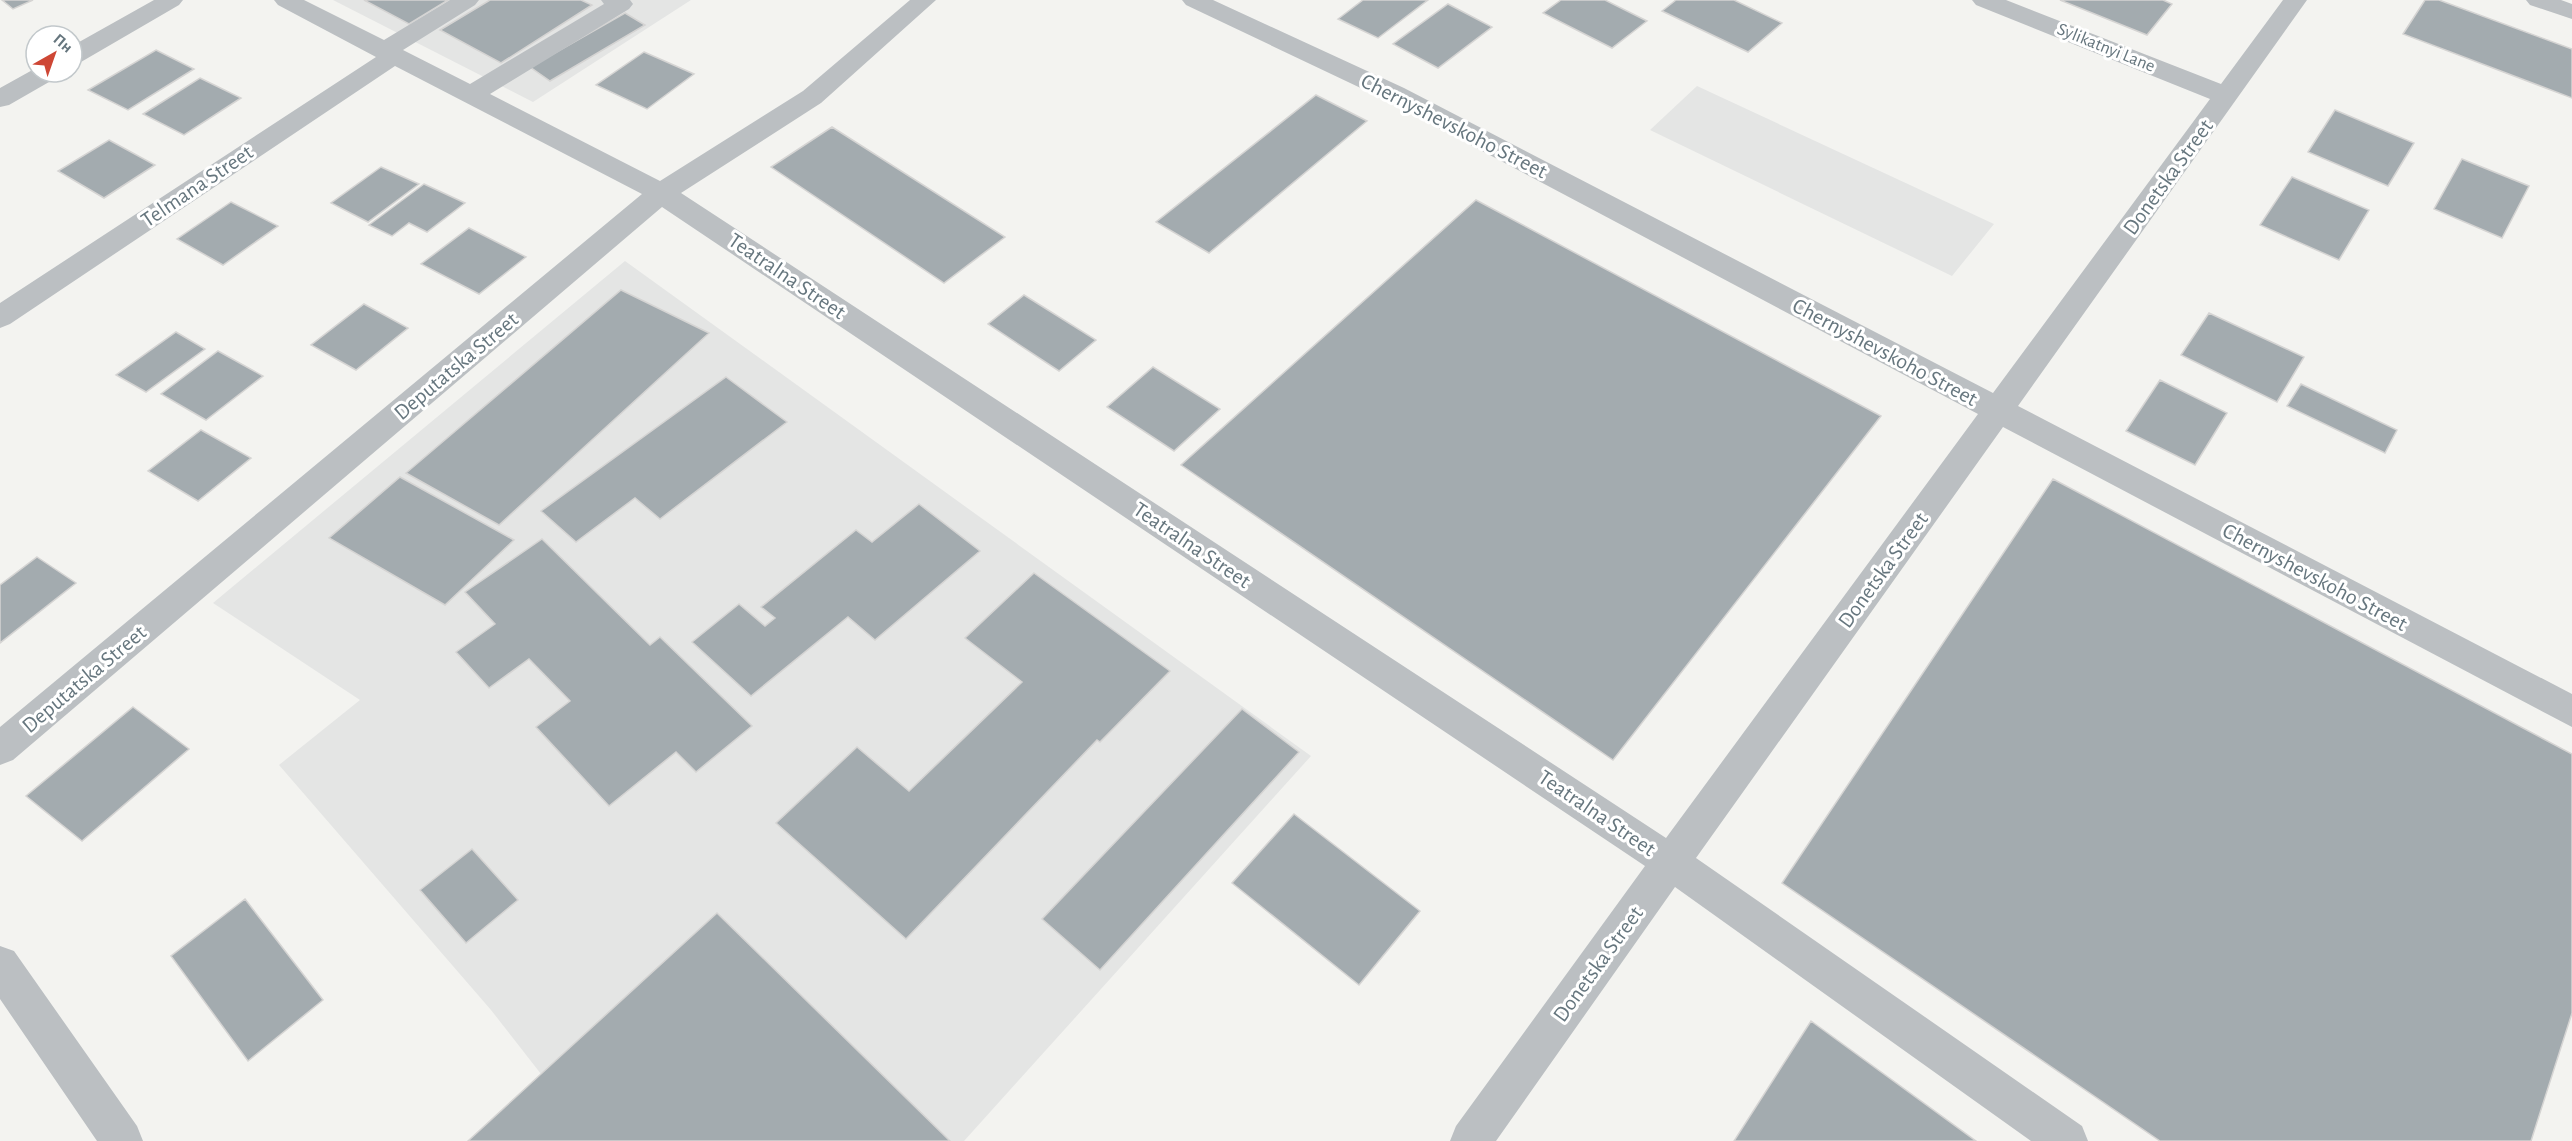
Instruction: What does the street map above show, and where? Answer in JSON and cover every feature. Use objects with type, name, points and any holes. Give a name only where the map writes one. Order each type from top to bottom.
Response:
[{"type":"street","points":[[84,50],[171,0]]},
{"type":"street","name":"Telmana Street","points":[[0,317],[467,0]]},
{"type":"street","points":[[470,95],[621,4],[613,0]]},
{"type":"street","name":"Deputatska Street","points":[[0,749],[661,193],[812,97],[924,0]]},
{"type":"street","name":"Chernyshevskoho Street","points":[[1194,0],[1395,94],[2572,711]]},
{"type":"street","name":"Sylikatnyi Lane","points":[[1984,0],[2227,96]]},
{"type":"street","name":"Donetska Street","points":[[1471,1141],[2295,0]]},
{"type":"street","points":[[2538,0],[2572,12]]},
{"type":"street","name":"Teatralna Street","points":[[303,3],[389,53],[661,193],[1671,862],[2067,1141]]},
{"type":"street","points":[[0,99],[26,84]]},
{"type":"street","points":[[0,965],[122,1141]]},
{"type":"shaded area","points":[[333,0],[691,0],[533,102]]},
{"type":"shaded area","points":[[1697,86],[1994,224],[1952,276],[1650,130]]},
{"type":"shaded area","points":[[625,261],[1311,756],[964,1141],[950,1141],[541,1074],[491,1010],[279,765],[360,700],[213,603]]},
{"type":"building","points":[[2,0],[33,0],[13,9]]},
{"type":"building","points":[[364,0],[448,0],[409,24]]},
{"type":"building","points":[[490,0],[581,0],[592,5],[501,63],[440,30]]},
{"type":"building","points":[[1363,0],[1428,0],[1378,38],[1338,19]]},
{"type":"building","points":[[1561,0],[1605,0],[1647,21],[1612,48],[1543,13]]},
{"type":"building","points":[[1676,0],[1734,0],[1782,23],[1748,52],[1662,11]]},
{"type":"building","points":[[2060,0],[2163,0],[2172,4],[2147,35]]},
{"type":"building","points":[[2425,0],[2439,0],[2572,49],[2572,98],[2403,34]]},
{"type":"building","points":[[1448,4],[1492,27],[1438,68],[1393,44]]},
{"type":"building","points":[[625,13],[645,25],[550,81],[530,67]]},
{"type":"building","points":[[156,50],[194,69],[128,110],[88,90]]},
{"type":"building","points":[[644,52],[694,74],[647,109],[596,85]]},
{"type":"building","points":[[200,78],[241,98],[184,135],[143,114]]},
{"type":"building","points":[[1316,95],[1367,121],[1209,253],[1156,222]]},
{"type":"building","points":[[2335,110],[2414,143],[2388,186],[2308,152]]},
{"type":"building","points":[[832,127],[1005,237],[944,283],[771,167]]},
{"type":"building","points":[[109,140],[155,165],[104,198],[58,171]]},
{"type":"building","points":[[2462,159],[2529,186],[2502,238],[2434,209]]},
{"type":"building","points":[[381,167],[419,184],[368,222],[331,203]]},
{"type":"building","points":[[2292,177],[2369,210],[2339,260],[2260,225]]},
{"type":"building","points":[[424,184],[465,203],[427,232],[409,223],[392,236],[369,225]]},
{"type":"building","points":[[1476,200],[1881,416],[1613,760],[1181,465]]},
{"type":"building","points":[[231,202],[278,226],[223,265],[177,239]]},
{"type":"building","points":[[469,228],[526,257],[479,294],[421,264]]},
{"type":"building","points":[[621,290],[709,333],[499,525],[406,473]]},
{"type":"building","points":[[1024,295],[1096,340],[1059,371],[988,324]]},
{"type":"building","points":[[364,304],[408,328],[356,370],[311,345]]},
{"type":"building","points":[[2209,313],[2304,357],[2277,402],[2181,355]]},
{"type":"building","points":[[176,332],[205,349],[146,392],[116,375]]},
{"type":"building","points":[[218,351],[263,376],[206,420],[161,394]]},
{"type":"building","points":[[1153,367],[1220,409],[1174,451],[1107,407]]},
{"type":"building","points":[[726,377],[787,422],[660,519],[635,498],[576,542],[541,511]]},
{"type":"building","points":[[2160,380],[2227,413],[2195,465],[2126,431]]},
{"type":"building","points":[[2301,384],[2397,430],[2385,453],[2287,406]]},
{"type":"building","points":[[201,430],[251,458],[198,501],[148,471]]},
{"type":"building","points":[[400,477],[514,540],[445,605],[329,538]]},
{"type":"building","points":[[2053,479],[2572,754],[2572,1013],[2531,1141],[2160,1141],[1782,883]]},
{"type":"building","points":[[919,504],[980,551],[875,640],[848,617],[751,696],[692,642],[739,604],[765,626],[775,618],[761,607],[856,530],[872,542]]},
{"type":"building","points":[[542,539],[650,645],[660,637],[752,726],[696,772],[676,752],[609,806],[536,727],[570,701],[529,659],[489,688],[456,652],[495,624],[465,592]]},
{"type":"building","points":[[37,557],[76,583],[0,643],[0,585]]},
{"type":"building","points":[[1034,573],[1170,671],[1100,742],[1097,740],[906,939],[776,823],[857,747],[909,791],[1022,682],[965,638]]},
{"type":"building","points":[[133,707],[189,749],[82,841],[26,796]]},
{"type":"building","points":[[1242,709],[1299,752],[1100,970],[1042,919]]},
{"type":"building","points":[[1294,814],[1420,911],[1359,985],[1232,883]]},
{"type":"building","points":[[472,849],[518,900],[466,943],[420,890]]},
{"type":"building","points":[[245,899],[323,1000],[248,1061],[171,956]]},
{"type":"building","points":[[717,913],[950,1141],[468,1141],[541,1074]]},
{"type":"building","points":[[1811,1021],[1976,1141],[1734,1141]]}]
